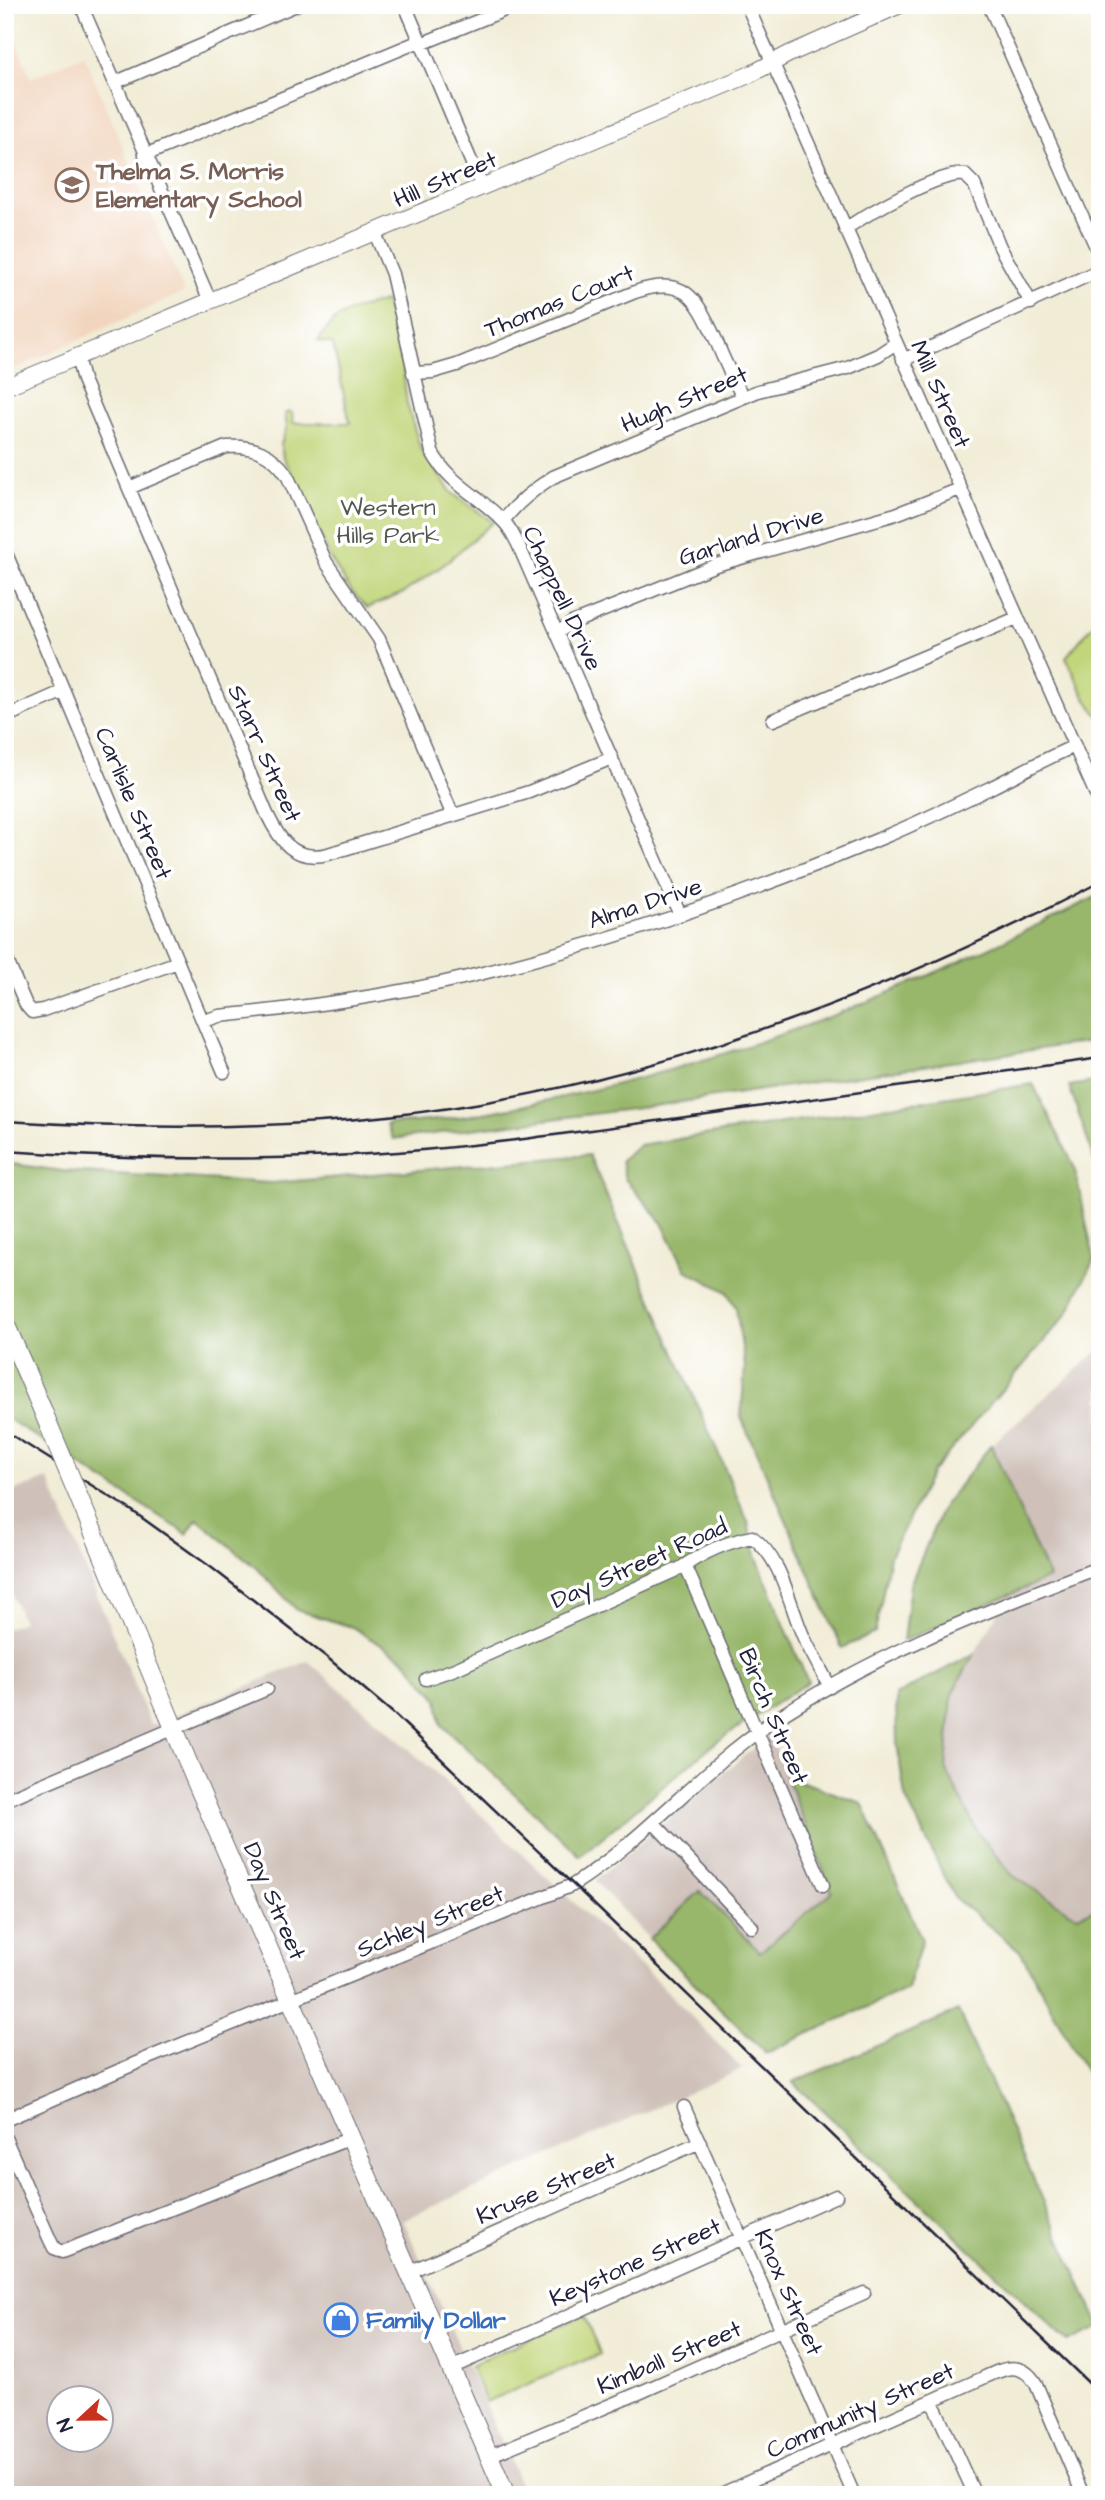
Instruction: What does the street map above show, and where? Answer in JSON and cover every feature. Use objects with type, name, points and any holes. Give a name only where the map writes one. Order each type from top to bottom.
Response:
[{"type":"main road","name":"Day Street","points":[[5,1323],[174,1728],[506,2495]]},
{"type":"street","points":[[81,5],[211,301]]},
{"type":"street","points":[[114,83],[296,5]]},
{"type":"street","points":[[405,5],[482,187]]},
{"type":"street","points":[[145,155],[517,5]]},
{"type":"street","name":"Mill Street","points":[[747,5],[1098,799]]},
{"type":"street","name":"Hill Street","points":[[5,387],[751,74],[900,5]]},
{"type":"street","points":[[989,5],[1100,256]]},
{"type":"street","points":[[845,229],[937,181],[958,174],[968,177],[974,184],[1005,257],[1031,303]]},
{"type":"street","name":"Chappell Drive","points":[[375,233],[393,274],[428,438],[438,463],[454,482],[503,521],[519,544],[680,915]]},
{"type":"street","points":[[903,360],[1100,270]]},
{"type":"street","name":"Thomas Court","points":[[414,373],[433,372],[457,365],[635,292],[651,286],[668,285],[684,291],[698,304],[743,397]]},
{"type":"street","name":"Hugh Street","points":[[503,521],[538,486],[553,477],[777,384],[848,368],[878,355],[896,343]]},
{"type":"street","name":"Starr Street","points":[[77,357],[83,380],[267,814],[282,841],[301,853],[321,856],[529,792],[612,758]]},
{"type":"street","points":[[129,488],[226,447],[239,446],[261,451],[280,465],[326,562],[379,639],[453,816]]},
{"type":"street","name":"Garland Drive","points":[[558,632],[572,623],[716,565],[896,514],[960,489]]},
{"type":"street","name":"Carlisle Street","points":[[5,551],[224,1072]]},
{"type":"street","points":[[773,720],[1017,618]]},
{"type":"street","points":[[5,717],[64,691]]},
{"type":"street","name":"Alma Drive","points":[[204,1021],[219,1016],[346,1001],[457,979],[571,949],[680,915],[764,885],[888,835],[1075,746]]},
{"type":"street","points":[[5,956],[26,1005],[32,1012],[178,962]]},
{"type":"street","name":"Day Street Road","points":[[426,1679],[455,1670],[733,1541],[752,1537],[761,1543],[771,1556],[828,1687]]},
{"type":"street","name":"Birch Street","points":[[685,1565],[823,1885]]},
{"type":"street","points":[[828,1687],[923,1640],[1100,1567]]},
{"type":"street","name":"Schley Street","points":[[5,2120],[290,1999],[573,1885],[608,1861],[759,1732],[828,1687]]},
{"type":"street","points":[[5,1800],[267,1689]]},
{"type":"street","points":[[653,1822],[752,1927]]},
{"type":"street","name":"Knox Street","points":[[684,2107],[854,2495]]},
{"type":"street","points":[[5,2138],[50,2241],[54,2248],[62,2252],[351,2138]]},
{"type":"street","name":"Kruse Street","points":[[409,2272],[700,2142]]},
{"type":"street","name":"Keystone Street","points":[[451,2368],[836,2196]]},
{"type":"street","name":"Kimball Street","points":[[489,2456],[783,2331],[864,2293]]},
{"type":"street","name":"Community Street","points":[[719,2495],[1002,2370],[1018,2368],[1025,2371],[1036,2384],[1083,2495]]},
{"type":"street","points":[[932,2400],[975,2495]]},
{"type":"shaded area","name":"Thelma S. Morris Elementary School","points":[[8,23],[31,78],[84,55],[184,292],[5,373],[5,24]]},
{"type":"shaded area","points":[[1100,1349],[1100,1907],[1078,1916],[1012,1875],[978,1833],[946,1769],[952,1693],[1008,1595],[1049,1577],[991,1445]]},
{"type":"shaded area","points":[[48,1479],[151,1725],[308,1661],[443,1779],[662,1986],[742,2069],[403,2220],[525,2495],[5,2495],[5,1629],[23,1622],[5,1577],[5,1494]]},
{"type":"shaded area","points":[[770,1734],[832,1892],[760,1953],[700,1891],[649,1939],[595,1881]]},
{"type":"green space","name":"Western Hills Park","points":[[385,301],[403,370],[407,404],[421,450],[452,493],[493,522],[442,566],[403,593],[367,608],[349,588],[330,558],[283,458],[281,444],[287,427],[285,414],[289,411],[292,413],[293,423],[350,423],[333,344],[318,341],[339,317]]},
{"type":"green space","points":[[1100,621],[1100,718],[1085,697],[1066,657],[1091,627]]},
{"type":"green space","points":[[1100,895],[1100,1040],[647,1107],[393,1139],[387,1124],[461,1117],[556,1099],[743,1047],[789,1032],[902,987]]},
{"type":"green space","points":[[1100,1081],[1100,1176],[1069,1086]]},
{"type":"green space","points":[[1033,1084],[1074,1166],[1094,1259],[1068,1313],[932,1472],[890,1556],[875,1633],[842,1648],[741,1417],[745,1367],[736,1308],[727,1292],[686,1270],[661,1221],[625,1179],[621,1161],[639,1145]]},
{"type":"green space","points":[[589,1155],[748,1522],[756,1556],[808,1682],[715,1743],[580,1856],[441,1724],[438,1699],[405,1660],[352,1627],[297,1610],[257,1568],[197,1519],[187,1534],[5,1417],[5,1163],[62,1171],[272,1183]]},
{"type":"green space","points":[[991,1445],[1049,1578],[903,1641],[910,1585],[943,1506]]},
{"type":"green space","points":[[974,1654],[952,1694],[946,1769],[978,1833],[1012,1875],[1077,1916],[1100,1907],[1100,2062],[1086,2072],[1020,1951],[955,1898],[905,1797],[897,1743],[896,1695]]},
{"type":"green space","points":[[786,1776],[862,1803],[922,1940],[907,1989],[766,2053],[649,1939],[700,1891],[760,1952],[832,1892]]},
{"type":"green space","points":[[958,2011],[1100,2327],[1068,2342],[793,2082]]},
{"type":"green space","points":[[584,2315],[600,2354],[486,2402],[471,2367]]},
{"type":"railway","points":[[5,1121],[149,1127],[340,1121],[482,1103],[574,1084],[665,1061],[843,1000],[930,964],[1100,882]]},
{"type":"railway","points":[[5,1151],[202,1159],[398,1152],[587,1131],[1100,1058]]},
{"type":"railway","points":[[5,1431],[131,1510],[212,1568],[329,1659],[394,1714],[1100,2394]]},
{"type":"place","name":"Thelma S. Morris Elementary School","points":[[72,185]]},
{"type":"place","name":"Family Dollar","points":[[341,2320]]}]
